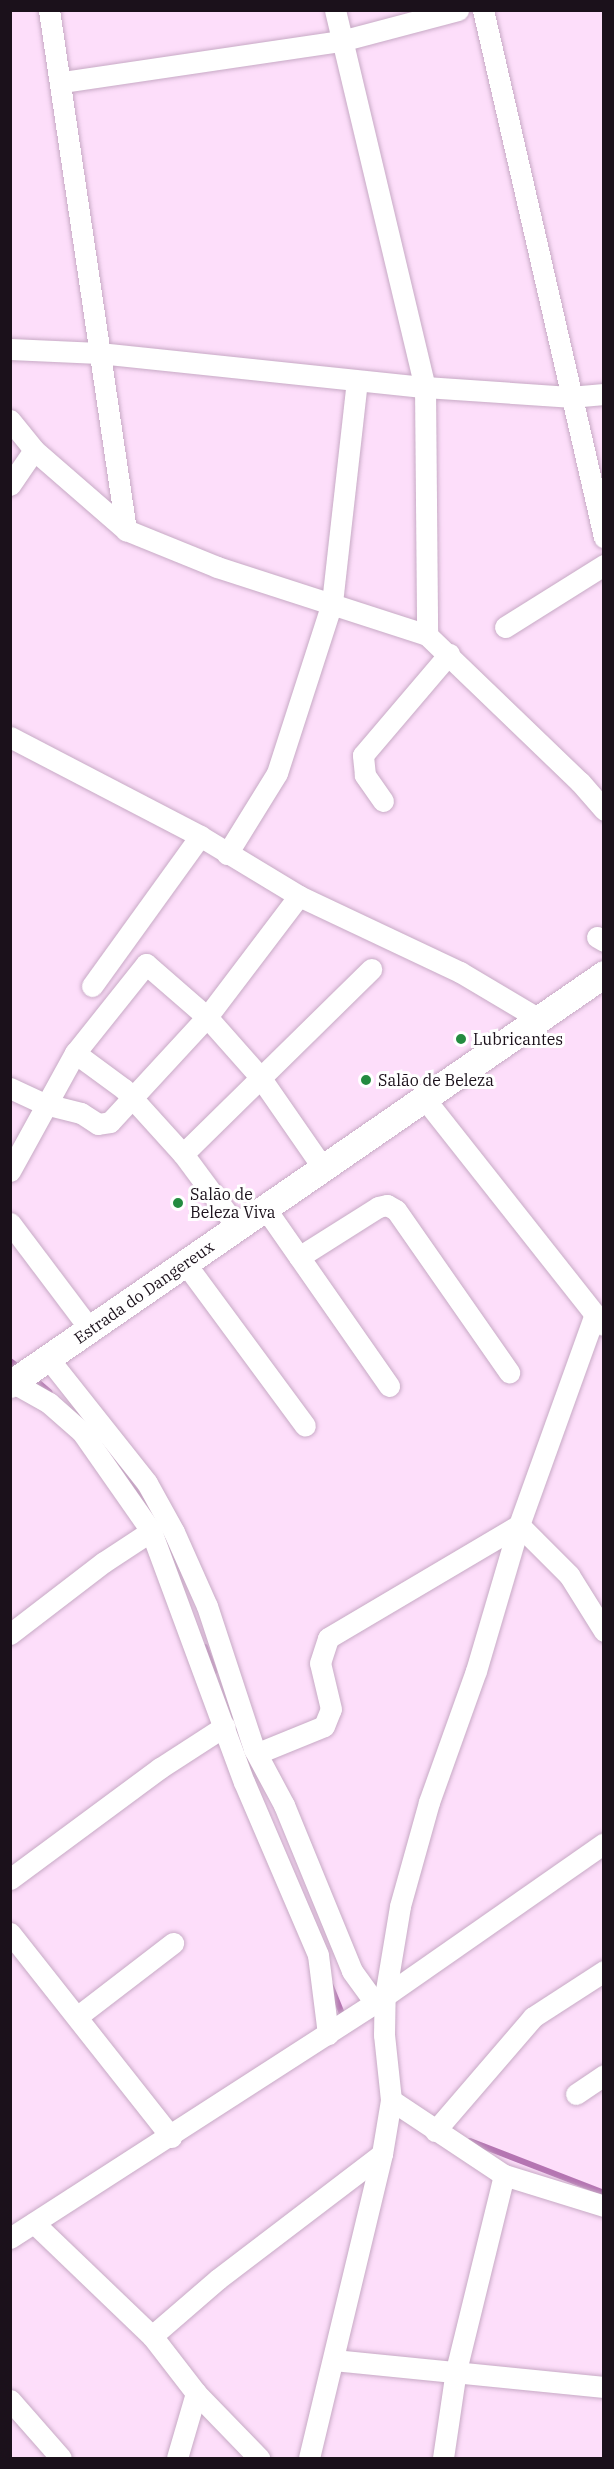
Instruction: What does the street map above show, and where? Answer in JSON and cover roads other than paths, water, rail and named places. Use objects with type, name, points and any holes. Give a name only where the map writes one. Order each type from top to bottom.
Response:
[{"type":"main road","name":"Estrada do Dangereux","points":[[24,1374],[603,974]]},
{"type":"street","points":[[49,10],[62,82],[126,530]]},
{"type":"street","points":[[335,10],[424,387],[427,634]]},
{"type":"street","points":[[62,82],[341,41],[458,10]]},
{"type":"street","points":[[483,10],[603,537]]},
{"type":"street","points":[[10,349],[99,353],[424,387],[570,397],[603,394]]},
{"type":"street","points":[[227,854],[277,773],[332,603],[357,381]]},
{"type":"street","points":[[10,420],[34,450],[126,530],[217,567],[427,634],[603,810]]},
{"type":"street","points":[[10,485],[34,450]]},
{"type":"street","points":[[505,627],[603,565]]},
{"type":"street","points":[[383,801],[365,776],[363,755],[449,654]]},
{"type":"street","points":[[10,737],[200,836],[298,896],[460,972],[539,1019]]},
{"type":"street","points":[[92,986],[200,836]]},
{"type":"street","points":[[10,1088],[45,1104],[81,1113],[104,1125],[133,1101],[207,1017],[298,896]]},
{"type":"street","points":[[10,1171],[18,1133],[45,1104],[75,1053],[146,964],[207,1017],[260,1077],[323,1168]]},
{"type":"street","points":[[183,1154],[371,969]]},
{"type":"street","points":[[75,1053],[115,1082],[183,1154],[237,1227]]},
{"type":"street","points":[[309,2458],[382,2154],[390,2100],[380,2000],[400,1906],[422,1825],[477,1671],[519,1524],[599,1319],[424,1098]]},
{"type":"street","points":[[299,1257],[378,1207],[387,1205],[396,1210],[509,1372]]},
{"type":"street","points":[[265,1208],[389,1386]]},
{"type":"street","points":[[10,1223],[90,1329]]},
{"type":"street","points":[[185,1263],[304,1426]]},
{"type":"street","points":[[24,1374],[147,1483],[174,1532],[207,1606],[258,1753],[284,1805],[352,1971],[380,2000]]},
{"type":"street","points":[[24,1374],[49,1403],[82,1432],[151,1531],[244,1782],[318,1955],[328,2034]]},
{"type":"street","points":[[519,1524],[569,1575],[603,1631]]},
{"type":"street","points":[[258,1753],[324,1726],[331,1710],[320,1663],[328,1638],[519,1524]]},
{"type":"street","points":[[10,1634],[104,1562],[151,1531]]},
{"type":"street","points":[[10,1879],[160,1768],[225,1726]]},
{"type":"street","points":[[10,2238],[171,2137],[380,2000],[603,1843]]},
{"type":"street","points":[[10,1933],[78,2016],[171,2137]]},
{"type":"street","points":[[78,2016],[173,1943]]},
{"type":"street","points":[[435,2131],[533,2017],[603,1971]]},
{"type":"street","points":[[576,2094],[603,2075]]},
{"type":"street","points":[[390,2100],[504,2175],[603,2206]]},
{"type":"street","points":[[152,2336],[226,2273],[382,2154]]},
{"type":"street","points":[[443,2458],[456,2370],[504,2175]]},
{"type":"street","points":[[34,2223],[152,2336],[196,2393],[259,2458]]},
{"type":"street","points":[[334,2360],[456,2370],[603,2388]]},
{"type":"street","points":[[177,2458],[196,2393]]},
{"type":"street","points":[[10,2400],[61,2458]]},
{"type":"waterway","points":[[10,1361],[21,1369]]},
{"type":"waterway","points":[[32,1377],[49,1392]]},
{"type":"waterway","points":[[114,1460],[150,1513]]},
{"type":"waterway","points":[[205,1647],[214,1671]]},
{"type":"waterway","points":[[330,1984],[342,2014]]},
{"type":"waterway","points":[[470,2141],[604,2193]]},
{"type":"place","name":"Lubricantes","points":[[461,1039]]},
{"type":"place","name":"Salão de Beleza","points":[[366,1080]]},
{"type":"place","name":"Salão de Beleza Viva","points":[[178,1203]]}]
